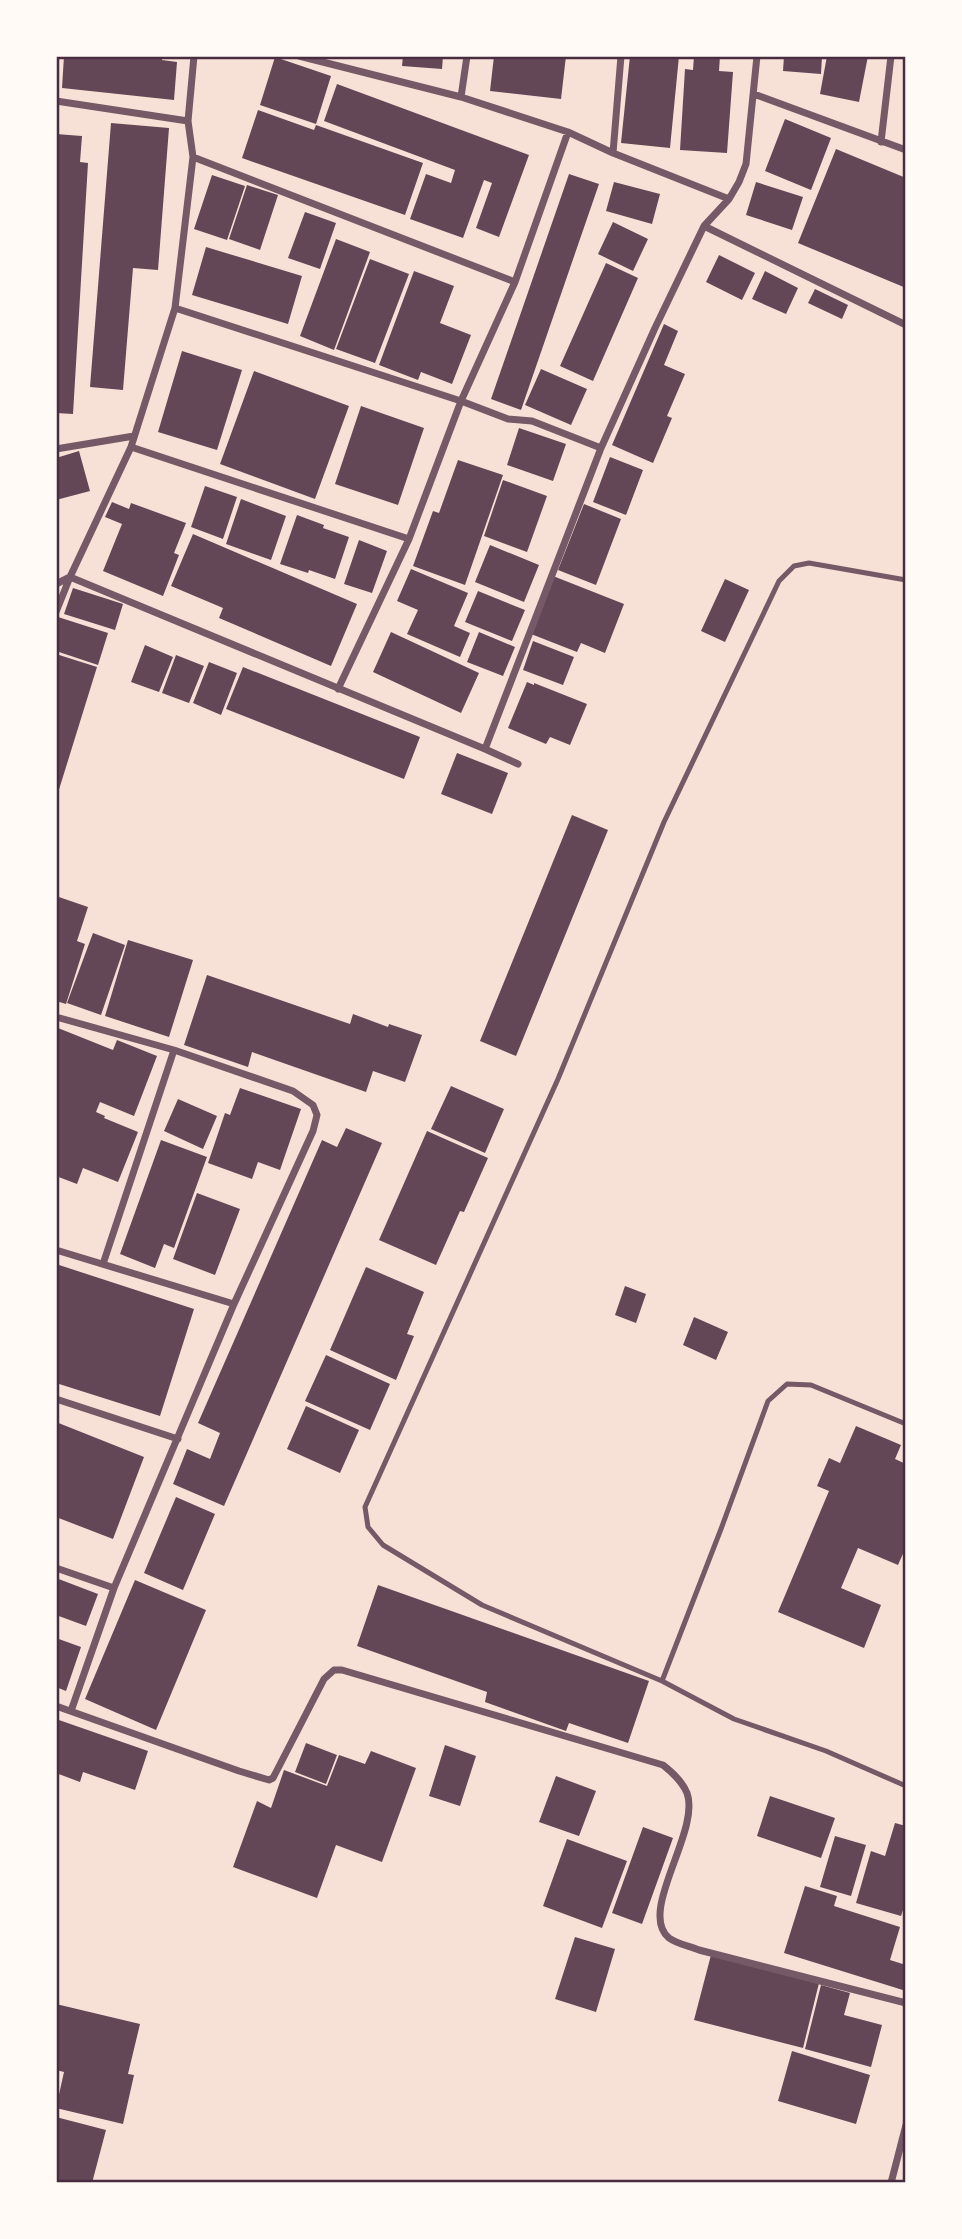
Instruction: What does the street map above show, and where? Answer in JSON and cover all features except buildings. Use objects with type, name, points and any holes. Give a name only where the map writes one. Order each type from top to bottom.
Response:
[{"type":"street","points":[[56,612],[131,447],[175,308],[193,157],[188,121],[194,56]]},
{"type":"street","points":[[299,56],[461,97],[568,132],[612,153],[729,199]]},
{"type":"street","points":[[461,97],[467,56]]},
{"type":"street","points":[[612,153],[621,56]]},
{"type":"street","points":[[485,749],[601,448],[704,226],[729,199],[739,182],[746,164],[757,56]]},
{"type":"street","points":[[881,142],[891,56]]},
{"type":"street","points":[[754,94],[906,150]]},
{"type":"street","points":[[56,101],[188,121]]},
{"type":"street","points":[[338,689],[409,539],[461,401],[516,282],[568,132]]},
{"type":"street","points":[[193,157],[516,282]]},
{"type":"street","points":[[704,226],[906,325]]},
{"type":"street","points":[[175,308],[508,418],[532,421],[601,448]]},
{"type":"street","points":[[56,449],[134,436]]},
{"type":"street","points":[[131,447],[409,539]]},
{"type":"street","points":[[56,584],[70,577],[518,765]]},
{"type":"street","points":[[56,1017],[174,1050],[292,1091],[313,1105],[317,1115],[313,1130],[234,1304],[114,1588],[71,1711]]},
{"type":"street","points":[[103,1264],[174,1050]]},
{"type":"street","points":[[56,1250],[234,1304]]},
{"type":"street","points":[[56,1399],[178,1438]]},
{"type":"street","points":[[56,1568],[114,1588]]},
{"type":"street","points":[[56,1706],[269,1780],[273,1778],[324,1679],[334,1670],[342,1670],[663,1765],[677,1776],[687,1794],[690,1811],[662,1900],[660,1921],[668,1938],[699,1950],[906,2003]]},
{"type":"street","points":[[891,2183],[906,2125]]},
{"type":"lane","points":[[906,580],[809,563],[794,566],[779,580],[664,822],[558,1079],[365,1507],[368,1527],[383,1545],[482,1605],[662,1681],[734,1719],[826,1751],[906,1786]]},
{"type":"lane","points":[[662,1681],[768,1401],[787,1384],[811,1385],[906,1424]]}]
